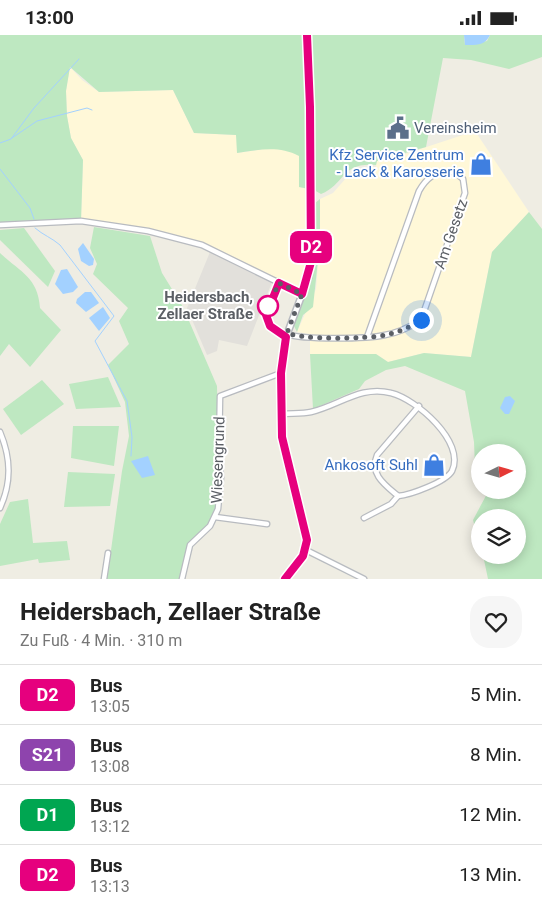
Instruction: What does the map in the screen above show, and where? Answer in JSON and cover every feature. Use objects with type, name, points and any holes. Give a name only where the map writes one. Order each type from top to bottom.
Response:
[{"type":"street","points":[[285,579],[306,550],[307,536],[286,460],[281,413],[281,373],[287,333],[302,294],[311,262],[310,100],[307,35]]},
{"type":"street","name":"Am Gesetz","points":[[287,333],[305,337],[367,337],[384,335],[412,326],[421,320],[465,193],[463,179],[456,173],[437,173],[424,183],[419,191],[367,337]]},
{"type":"street","points":[[0,225],[81,221],[148,231],[202,245],[302,294]]},
{"type":"street","name":"Wiesengrund","points":[[182,579],[190,545],[210,526],[218,509],[221,477],[219,455],[220,396],[281,373]]},
{"type":"street","points":[[281,413],[311,412],[356,394],[375,391],[403,397],[419,406],[446,436],[453,454],[453,467],[448,475],[424,489],[409,495],[398,496],[391,504],[364,518]]},
{"type":"street","points":[[398,496],[380,480],[375,470],[374,462],[382,448],[419,406]]},
{"type":"street","points":[[0,432],[10,460],[5,498],[0,509]]},
{"type":"street","points":[[215,517],[267,523]]},
{"type":"street","points":[[306,550],[364,579]]},
{"type":"street","points":[[104,579],[108,553]]},
{"type":"shaded area","points":[[70,67],[82,80],[99,92],[173,90],[194,133],[237,135],[237,153],[271,148],[290,151],[299,155],[299,187],[309,189],[309,264],[305,279],[300,287],[292,287],[225,254],[148,231],[81,221],[83,160],[71,138],[67,116],[66,91]]},
{"type":"shaded area","points":[[475,131],[529,212],[492,252],[471,357],[424,353],[388,362],[376,354],[310,354],[310,334],[297,332],[316,289],[320,241],[320,199],[333,193],[347,177],[362,171],[375,171],[377,161],[399,156]]},
{"type":"shaded area","points":[[210,252],[272,282],[247,346],[219,340],[217,351],[207,355],[187,308]]},
{"type":"green space","points":[[0,35],[305,35],[309,189],[299,187],[299,156],[276,149],[237,153],[236,135],[194,133],[173,90],[99,92],[70,67],[66,91],[67,116],[71,138],[83,160],[81,221],[0,225]]},
{"type":"green space","points":[[307,35],[464,35],[465,45],[487,41],[490,35],[542,35],[542,57],[509,69],[471,60],[443,58],[426,147],[377,161],[376,165],[364,165],[349,170],[335,185],[321,194],[314,190],[313,107],[310,107]]},
{"type":"green space","points":[[320,199],[320,241],[313,307],[303,315],[297,332],[293,324],[312,271],[314,204]]},
{"type":"green space","points":[[529,212],[542,229],[542,579],[488,579],[485,564],[526,564],[526,509],[479,509],[484,499],[526,499],[526,444],[474,444],[465,391],[405,366],[386,370],[365,381],[359,389],[313,409],[310,354],[376,354],[388,362],[424,353],[471,357],[492,252]]},
{"type":"green space","points":[[94,227],[150,236],[162,273],[183,307],[217,386],[219,477],[216,508],[208,525],[188,544],[180,579],[107,579],[122,471],[129,436],[125,402],[108,365],[129,344],[119,321],[128,308],[93,274],[97,264],[90,248]]},
{"type":"green space","points":[[24,228],[55,271],[48,287],[0,240],[0,230]]},
{"type":"green space","points":[[0,253],[32,282],[39,298],[40,308],[61,330],[30,367],[9,344],[0,356]]},
{"type":"green space","points":[[108,377],[121,407],[76,409],[69,384]]},
{"type":"green space","points":[[42,380],[64,404],[21,435],[3,409]]},
{"type":"green space","points":[[73,426],[119,426],[114,466],[71,458]]},
{"type":"green space","points":[[68,472],[115,474],[110,506],[64,507]]},
{"type":"green space","points":[[28,499],[33,543],[67,541],[70,560],[39,563],[38,559],[0,566],[0,524],[10,502]]},
{"type":"water","points":[[464,35],[490,35],[483,43],[465,45]]},
{"type":"water","points":[[83,243],[94,259],[93,265],[89,266],[81,261],[78,249]]},
{"type":"water","points":[[67,269],[78,287],[73,292],[63,294],[55,284],[61,270]]},
{"type":"water","points":[[85,292],[91,292],[99,303],[86,312],[76,303],[77,299]]},
{"type":"water","points":[[103,307],[110,318],[99,331],[89,318]]},
{"type":"water","points":[[510,396],[515,401],[509,414],[505,414],[500,408],[505,397]]},
{"type":"water","points":[[148,456],[155,475],[142,478],[131,461]]},
{"type":"waterway","points":[[0,143],[11,139],[34,108],[79,59]]},
{"type":"waterway","points":[[12,138],[37,121],[87,108],[92,110]]},
{"type":"waterway","points":[[0,169],[30,208],[34,219]]},
{"type":"waterway","points":[[35,228],[60,245],[114,316],[95,341],[127,401],[132,437],[131,456]]},
{"type":"bus line","name":"D2","points":[[285,579],[305,553],[307,536],[286,460],[282,437],[281,373],[286,337],[270,326],[266,315],[279,283],[302,294],[309,277],[311,262],[310,107],[307,35]]},
{"type":"place","name":"Vereinsheim","points":[[398,128]]},
{"type":"place","name":"Kfz Service Zentrum - Lack & Karosserie","points":[[481,164]]},
{"type":"place","name":"Heidersbach, Zellaer Straße","points":[[268,306]]},
{"type":"place","name":"Ankosoft Suhl","points":[[434,465]]},
{"type":"route","points":[[268,306],[279,283],[302,294],[287,333],[293,336],[367,337],[384,335],[412,326],[421,320]]}]
